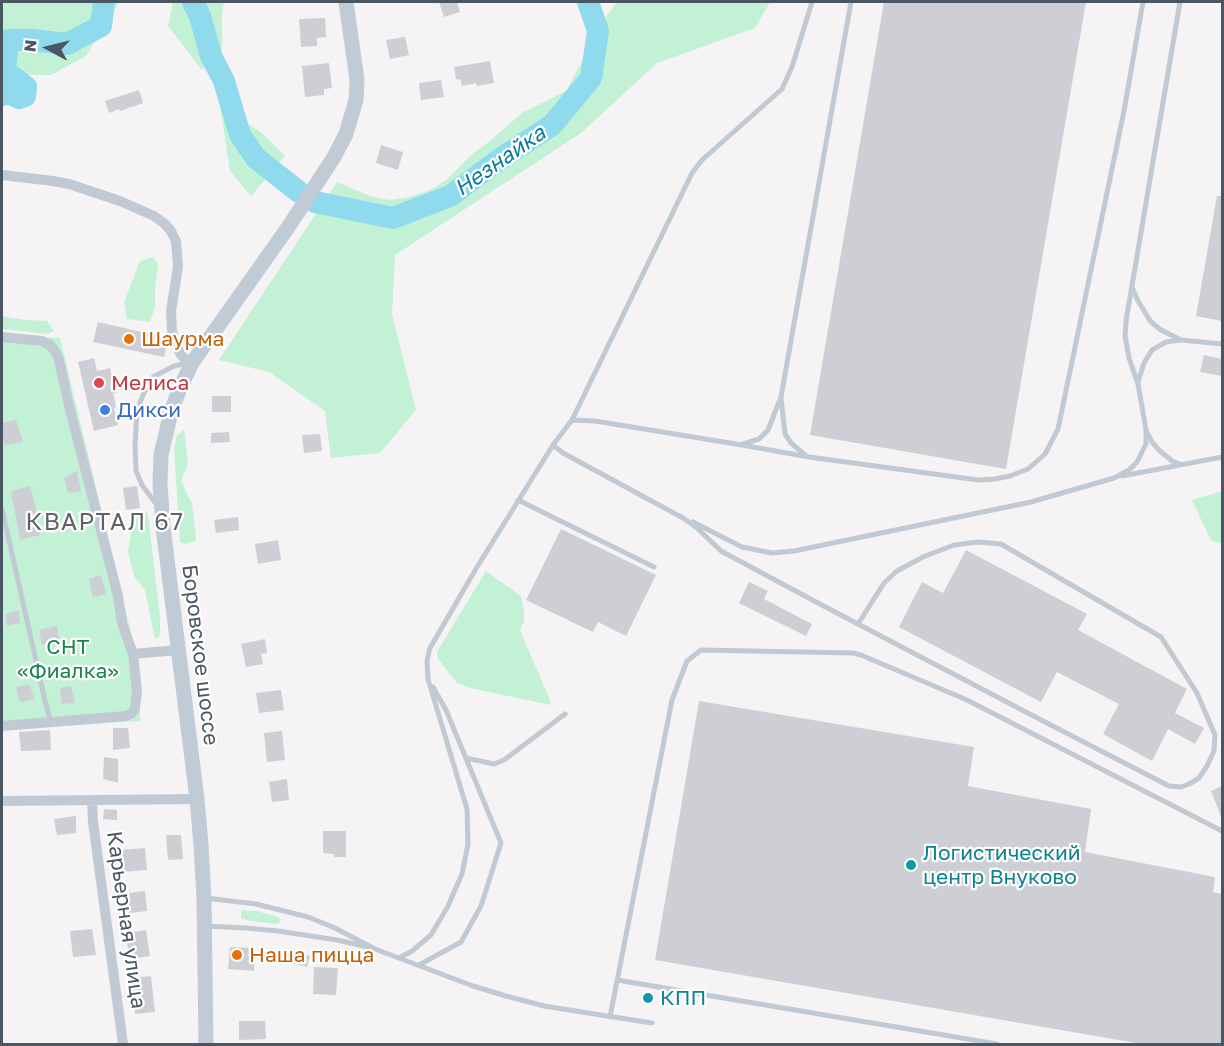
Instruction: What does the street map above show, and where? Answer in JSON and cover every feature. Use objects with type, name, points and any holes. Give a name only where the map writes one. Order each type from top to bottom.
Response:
[{"type":"main road","name":"Боровское шоссе","points":[[206,1044],[205,926],[201,845],[162,512],[160,476],[163,445],[171,412],[192,363],[289,226],[334,157],[346,134],[356,100],[357,80],[346,2]]},
{"type":"street","points":[[2,175],[69,184],[120,201],[154,216],[165,224],[176,241],[178,267],[171,311],[172,331],[180,355],[192,363]]},
{"type":"street","points":[[2,337],[42,341],[50,345],[59,360],[118,596],[122,623],[133,654],[137,691],[135,708],[126,716],[2,726]]},
{"type":"street","points":[[133,654],[178,650]]},
{"type":"street","points":[[2,801],[197,799]]},
{"type":"street","name":"Карьерная улица","points":[[93,800],[93,822],[123,1044]]},
{"type":"lane","points":[[399,958],[412,951],[431,935],[448,906],[462,874],[468,844],[467,809],[428,679],[427,660],[430,648],[518,500],[572,420],[692,173],[702,160],[782,89],[792,67],[812,2]]},
{"type":"lane","points":[[742,445],[759,439],[768,430],[781,397],[851,2]]},
{"type":"lane","points":[[572,420],[595,421],[809,457],[978,480],[1010,476],[1028,469],[1045,454],[1058,429],[1124,111],[1143,2]]},
{"type":"lane","points":[[1114,478],[1129,470],[1137,462],[1146,444],[1146,430],[1138,384],[1129,358],[1125,336],[1126,321],[1180,2]]},
{"type":"lane","points":[[1132,285],[1138,301],[1151,322],[1181,340]]},
{"type":"lane","points":[[1138,384],[1144,363],[1152,350],[1166,342],[1181,340],[1222,344]]},
{"type":"lane","points":[[162,512],[142,485],[136,471],[137,410],[153,377],[174,366],[192,363]]},
{"type":"lane","points":[[781,397],[785,434],[791,443],[809,457]]},
{"type":"lane","points":[[1146,430],[1159,450],[1172,461],[1182,465]]},
{"type":"lane","points":[[553,445],[563,453],[683,518],[742,547],[772,553],[794,551],[1031,502],[1114,478],[1222,457]]},
{"type":"lane","points":[[518,500],[654,567]]},
{"type":"lane","points":[[2,509],[51,722]]},
{"type":"lane","points":[[683,518],[722,551],[858,624],[1169,786],[1181,787],[1199,778],[1214,751],[1215,735],[1197,693],[1161,637],[1001,544],[978,542],[954,545],[923,557],[897,572],[884,583],[858,624]]},
{"type":"lane","points":[[610,1017],[672,700],[687,661],[701,650],[861,655],[967,700],[1222,831]]},
{"type":"lane","points":[[419,965],[461,942],[481,906],[501,843],[446,710],[428,679]]},
{"type":"lane","points":[[466,759],[494,764],[504,760],[565,714]]},
{"type":"lane","points":[[204,897],[256,904],[308,917],[375,949],[506,996],[544,1006],[652,1023]]},
{"type":"lane","points":[[205,926],[299,934],[375,949]]},
{"type":"lane","points":[[617,980],[996,1044]]},
{"type":"green space","points":[[2,2],[119,2],[86,56],[51,75],[2,75]]},
{"type":"green space","points":[[173,2],[224,2],[222,62],[201,69],[168,26]]},
{"type":"green space","points":[[617,2],[770,2],[755,28],[657,63],[581,133],[395,255],[392,314],[416,410],[380,453],[331,458],[325,411],[269,372],[219,360],[337,182],[372,197],[390,200],[428,191],[445,181],[472,154],[522,113],[566,91],[607,15]]},
{"type":"green space","points":[[220,105],[262,133],[285,156],[251,196],[230,171]]},
{"type":"green space","points":[[154,257],[158,265],[155,307],[150,322],[127,319],[124,302],[140,261]]},
{"type":"green space","points":[[2,316],[47,321],[54,331],[48,334],[2,329]]},
{"type":"green space","name":"СНТ «Фиалка»","points":[[2,336],[60,338],[134,645],[140,721],[2,730]]},
{"type":"green space","points":[[184,430],[188,464],[181,481],[192,504],[196,537],[195,541],[186,544],[180,542],[174,449],[177,435]]},
{"type":"green space","points":[[1222,491],[1222,543],[1211,541],[1192,500]]},
{"type":"green space","points":[[144,511],[148,515],[160,616],[160,636],[155,639],[145,590],[134,576],[128,552],[134,515]]},
{"type":"green space","points":[[486,571],[521,596],[524,622],[520,630],[551,705],[470,688],[457,683],[438,659],[437,652]]},
{"type":"green space","points":[[241,910],[256,911],[281,919],[278,924],[250,921],[241,918]]},
{"type":"building","points":[[439,2],[457,2],[460,12],[444,17]]},
{"type":"building","points":[[884,2],[1086,2],[1006,469],[810,435]]},
{"type":"building","points":[[325,18],[326,37],[317,38],[317,46],[301,47],[299,19]]},
{"type":"building","points":[[405,37],[409,55],[390,59],[386,40]]},
{"type":"building","points":[[490,61],[494,83],[462,86],[461,80],[456,79],[454,67]]},
{"type":"building","points":[[329,63],[332,88],[324,89],[324,95],[305,97],[302,66]]},
{"type":"building","points":[[441,80],[444,97],[421,100],[419,83]]},
{"type":"building","points":[[139,90],[143,103],[109,113],[105,101]]},
{"type":"building","points":[[381,145],[403,152],[398,170],[376,163]]},
{"type":"building","points":[[1217,196],[1222,196],[1222,321],[1196,316]]},
{"type":"building","points":[[98,322],[163,337],[166,349],[164,357],[93,342]]},
{"type":"building","points":[[1204,355],[1222,359],[1222,376],[1200,372]]},
{"type":"building","points":[[94,358],[97,371],[110,368],[116,393],[113,393],[118,425],[94,431],[78,362]]},
{"type":"building","points":[[212,396],[231,396],[231,412],[212,412]]},
{"type":"building","points":[[16,420],[23,442],[4,445],[2,423]]},
{"type":"building","points":[[229,432],[230,442],[211,443],[211,433]]},
{"type":"building","points":[[320,434],[322,451],[304,453],[302,435]]},
{"type":"building","points":[[77,471],[81,491],[68,493],[64,478]]},
{"type":"building","points":[[30,486],[40,535],[20,540],[11,491]]},
{"type":"building","points":[[137,486],[140,508],[126,510],[123,488]]},
{"type":"building","points":[[238,517],[239,530],[216,533],[214,520]]},
{"type":"building","points":[[561,529],[656,575],[626,636],[598,622],[593,632],[526,600]]},
{"type":"building","points":[[278,540],[281,560],[258,564],[255,544]]},
{"type":"building","points":[[966,550],[1087,614],[1078,630],[1187,689],[1175,713],[1204,728],[1195,744],[1168,729],[1152,761],[1103,734],[1119,704],[1057,672],[1041,702],[899,627],[922,582],[943,593]]},
{"type":"building","points":[[101,575],[106,594],[93,597],[89,579]]},
{"type":"building","points":[[749,582],[768,591],[764,599],[812,624],[806,636],[739,603]]},
{"type":"building","points":[[19,610],[20,623],[7,626],[5,614]]},
{"type":"building","points":[[57,626],[60,641],[42,645],[39,630]]},
{"type":"building","points":[[265,639],[267,653],[261,654],[263,664],[246,667],[241,644]]},
{"type":"building","points":[[29,684],[35,699],[20,702],[16,687]]},
{"type":"building","points":[[71,686],[75,703],[62,704],[60,688]]},
{"type":"building","points":[[281,690],[284,710],[259,713],[256,693]]},
{"type":"building","name":"Логистический центр Внуково","points":[[699,701],[974,747],[968,786],[1091,809],[1085,852],[1215,877],[1213,892],[1222,894],[1222,1044],[1142,1044],[655,960]]},
{"type":"building","points":[[113,728],[128,728],[130,748],[113,750]]},
{"type":"building","points":[[50,730],[51,750],[21,751],[19,732]]},
{"type":"building","points":[[282,731],[285,760],[267,762],[264,733]]},
{"type":"building","points":[[104,757],[118,759],[118,783],[103,779]]},
{"type":"building","points":[[287,779],[289,800],[272,802],[269,782]]},
{"type":"building","points":[[1222,786],[1222,819],[1211,791]]},
{"type":"building","points":[[104,809],[117,810],[117,820],[103,819]]},
{"type":"building","points":[[76,816],[76,833],[57,835],[54,819]]},
{"type":"building","points":[[323,831],[346,831],[346,857],[334,857],[334,854],[323,853]]},
{"type":"building","points":[[166,835],[181,835],[183,859],[168,860]]},
{"type":"building","points":[[145,848],[147,870],[122,872],[121,850]]},
{"type":"building","points":[[145,891],[147,911],[129,913],[127,893]]},
{"type":"building","points":[[92,929],[96,955],[73,957],[70,931]]},
{"type":"building","points":[[146,930],[150,956],[129,959],[126,933]]},
{"type":"building","points":[[230,947],[255,948],[254,971],[228,969]]},
{"type":"building","points":[[294,951],[310,956],[307,967],[291,963]]},
{"type":"building","points":[[314,967],[338,968],[336,995],[313,994]]},
{"type":"building","points":[[151,976],[155,1012],[135,1014],[131,978]]},
{"type":"building","points":[[239,1021],[265,1021],[266,1039],[239,1040]]},
{"type":"waterway","name":"Незнайка","points":[[2,95],[8,93],[19,98],[25,96],[26,87],[5,71],[8,40],[67,44],[101,26],[104,2]]},
{"type":"waterway","name":"Незнайка","points":[[193,2],[200,16],[211,56],[224,81],[240,135],[256,158],[299,192]]},
{"type":"waterway","name":"Незнайка","points":[[315,202],[393,218],[450,196],[500,159],[552,125],[591,78],[598,31],[588,2]]},
{"type":"place","name":"Шаурма","points":[[129,339]]},
{"type":"place","name":"Мелиса","points":[[99,383]]},
{"type":"place","name":"Дикси","points":[[105,410]]},
{"type":"place","name":"Логистический центр Внуково","points":[[911,865]]},
{"type":"place","name":"Наша пицца","points":[[237,955]]},
{"type":"place","name":"КПП","points":[[648,998]]},
{"type":"district","name":"КВАРТАЛ 67","points":[[105,522]]}]
